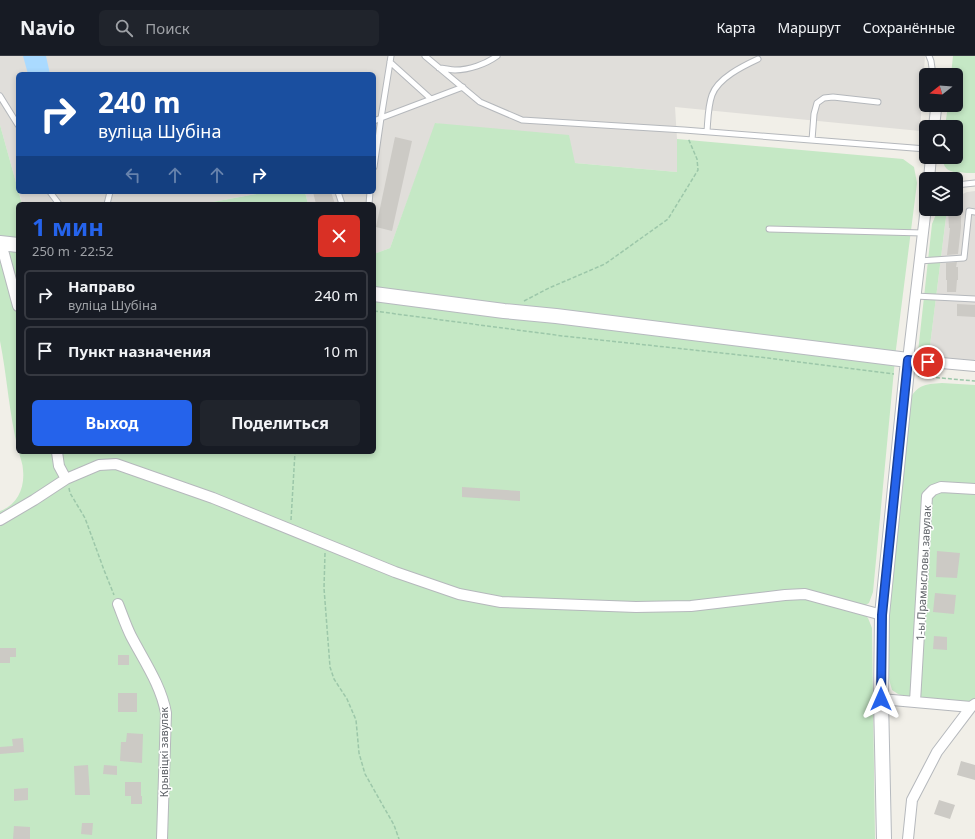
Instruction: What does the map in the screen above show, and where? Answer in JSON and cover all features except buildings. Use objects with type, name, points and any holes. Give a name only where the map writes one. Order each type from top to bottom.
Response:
[{"type":"street","points":[[884,839],[881,699],[882,615],[906,375],[925,216]]},
{"type":"street","points":[[16,245],[1,243],[16,299]]},
{"type":"street","points":[[376,294],[908,360],[975,366]]},
{"type":"street","points":[[57,454],[60,466],[66,479]]},
{"type":"street","points":[[0,520],[66,479],[99,465],[116,464],[213,498],[395,572],[459,594],[501,602],[636,607],[691,606],[805,594],[882,615]]},
{"type":"street","name":"1-ы Прамысловы завулак","points":[[915,702],[927,496],[933,490],[941,487],[975,489]]},
{"type":"street","name":"Крывіцкі завулак","points":[[118,604],[130,634],[160,690],[164,702],[166,713],[162,839]]},
{"type":"street","points":[[881,699],[973,705]]},
{"type":"street","points":[[908,839],[912,800],[937,752],[973,705]]},
{"type":"lane","points":[[425,56],[480,102],[522,120],[708,131],[919,148]]},
{"type":"lane","points":[[438,67],[455,70],[471,68],[492,60],[497,56]]},
{"type":"lane","points":[[929,56],[932,68]]},
{"type":"lane","points":[[391,59],[431,99]]},
{"type":"lane","points":[[376,153],[391,59]]},
{"type":"lane","points":[[708,131],[709,106],[713,93],[720,83],[730,74],[758,59]]},
{"type":"lane","points":[[376,120],[463,87]]},
{"type":"lane","points":[[0,96],[16,122]]},
{"type":"lane","points":[[812,140],[814,114],[817,103],[824,98],[833,97],[878,102]]},
{"type":"lane","points":[[963,184],[975,183]]},
{"type":"lane","points":[[920,261],[964,258],[969,211],[975,212]]},
{"type":"lane","points":[[769,229],[923,233]]},
{"type":"lane","points":[[915,296],[975,299]]},
{"type":"path","points":[[523,301],[605,264],[668,219],[698,170],[697,159],[684,130]]},
{"type":"path","points":[[376,311],[563,336],[768,358],[906,375],[975,380]]},
{"type":"path","points":[[291,525],[295,454]]},
{"type":"path","points":[[66,479],[70,493],[85,518],[118,604]]},
{"type":"path","points":[[326,544],[324,588],[330,667],[334,679],[347,699],[356,720],[359,753],[365,774],[394,825],[399,839]]},
{"type":"shaded area","points":[[0,56],[925,56],[924,68],[919,68],[919,112],[921,112],[921,120],[919,120],[919,131],[675,107],[677,172],[575,163],[436,123],[390,248],[376,253],[376,202],[308,202],[306,194],[376,194],[376,72],[16,72],[16,183],[0,125]]},
{"type":"shaded area","points":[[975,191],[975,366],[928,362],[946,216],[963,216],[963,194]]},
{"type":"shaded area","points":[[20,194],[256,194],[213,202],[22,202]]},
{"type":"green space","points":[[953,56],[975,56],[975,173],[953,172],[949,170],[944,164],[963,164],[963,120],[946,120],[947,112],[963,112],[963,68],[952,68]]},
{"type":"green space","points":[[435,123],[569,135],[575,163],[677,172],[677,139],[903,159],[914,167],[917,183],[896,349],[873,592],[869,603],[859,609],[868,618],[872,628],[875,839],[0,839],[0,511],[11,505],[19,495],[23,483],[23,466],[20,454],[376,454],[376,253],[390,248]]},
{"type":"green space","points":[[0,125],[16,182],[16,194],[19,194],[21,202],[16,202],[16,440],[0,341]]},
{"type":"green space","points":[[256,194],[306,194],[308,202],[213,202]]},
{"type":"green space","points":[[935,216],[946,216],[928,362],[917,361],[932,224]]},
{"type":"green space","points":[[942,383],[975,385],[975,699],[970,702],[905,697],[892,690],[888,673],[888,616],[908,402],[911,396],[922,386]]},
{"type":"water","points":[[23,56],[46,56],[50,72],[27,72]]},
{"type":"route","points":[[881,699],[882,615],[892,505],[908,360],[928,362]]}]
